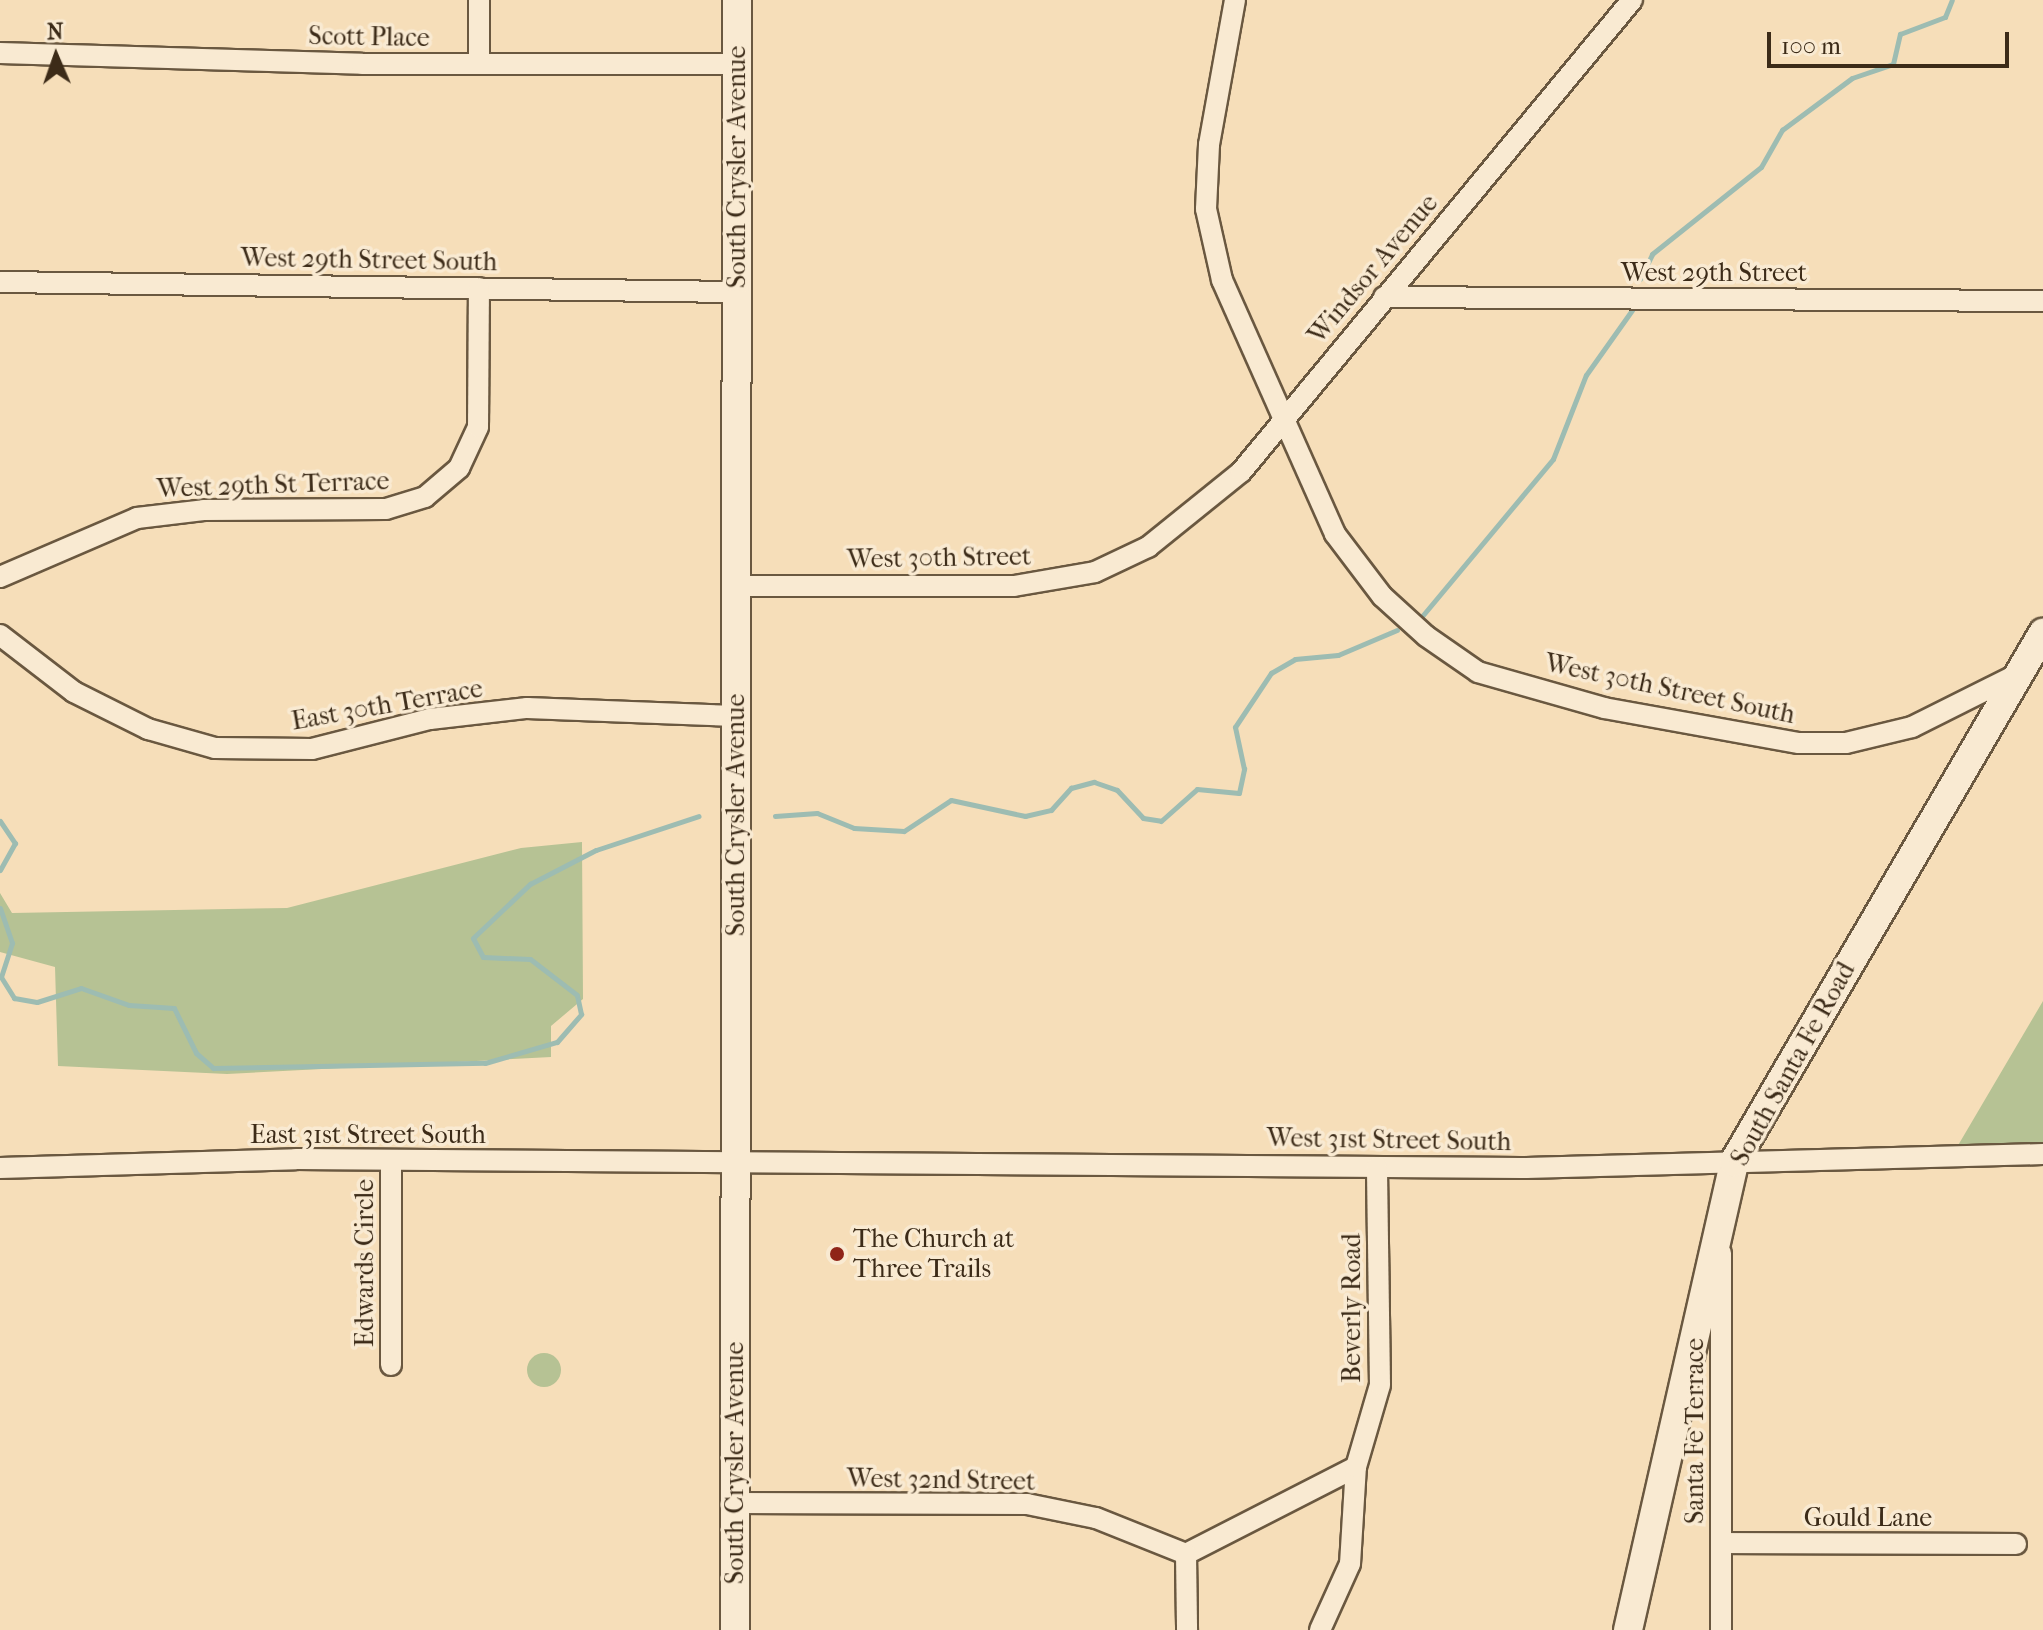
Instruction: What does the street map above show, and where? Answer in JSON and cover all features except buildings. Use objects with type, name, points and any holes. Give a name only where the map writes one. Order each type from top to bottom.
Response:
[{"type":"main road","name":"South Crysler Avenue","points":[[735,1630],[737,0]]},
{"type":"main road","name":"South Santa Fe Road","points":[[1628,1630],[1734,1162],[2043,633]]},
{"type":"street","points":[[479,0],[479,64]]},
{"type":"street","name":"West 30th Street South","points":[[1235,0],[1209,145],[1206,209],[1222,280],[1281,420],[1335,534],[1382,596],[1478,672],[1604,708],[1799,743],[1846,743],[1912,727],[2020,673]]},
{"type":"street","name":"Windsor Avenue","points":[[1137,552],[1198,513],[1281,420],[1632,0]]},
{"type":"street","name":"Scott Place","points":[[0,53],[479,64],[737,64]]},
{"type":"street","name":"West 29th Street South","points":[[0,282],[737,292]]},
{"type":"street","name":"West 29th St Terrace","points":[[0,577],[137,518],[204,510],[386,509],[425,497],[459,468],[478,427],[479,288]]},
{"type":"street","name":"West 29th Street","points":[[1384,297],[2043,301]]},
{"type":"street","name":"West 30th Street","points":[[736,586],[1014,586],[1095,572],[1137,552]]},
{"type":"street","name":"East 30th Terrace","points":[[0,635],[74,692],[148,729],[215,748],[312,749],[430,719],[527,708],[736,716]]},
{"type":"street","name":"West 31st Street South","points":[[735,1166],[1377,1167],[2043,1154]]},
{"type":"street","name":"East 31st Street South","points":[[0,1168],[391,1160],[735,1166]]},
{"type":"street","name":"Edwards Circle","points":[[391,1160],[391,1365]]},
{"type":"street","name":"Beverly Road","points":[[1320,1630],[1350,1564],[1356,1467],[1380,1385],[1377,1167]]},
{"type":"street","name":"Santa Fe Terrace","points":[[1720,1233],[1721,1630]]},
{"type":"street","points":[[1187,1630],[1186,1554],[1356,1467]]},
{"type":"street","name":"West 32nd Street","points":[[735,1503],[1027,1504],[1096,1518],[1186,1554]]},
{"type":"street","name":"Gould Lane","points":[[1721,1543],[2016,1544]]},
{"type":"green space","points":[[582,842],[583,999],[551,1026],[551,1057],[227,1074],[58,1066],[55,967],[0,952],[0,893],[12,913],[287,908],[521,848]]},
{"type":"green space","points":[[2043,1001],[2043,1156],[1952,1155],[1960,1142]]},
{"type":"green space","points":[[544,1353],[556,1358],[561,1370],[556,1382],[544,1387],[532,1382],[527,1370],[532,1358]]},
{"type":"waterway","points":[[1640,279],[1652,254],[1761,167],[1782,130],[1852,78],[1893,64],[1900,34],[1945,17],[1952,0]]},
{"type":"waterway","points":[[1423,615],[1553,459],[1586,375],[1632,310]]},
{"type":"waterway","points":[[775,816],[817,813],[854,828],[904,831],[951,800],[1025,816],[1051,810],[1071,788],[1094,782],[1117,790],[1143,818],[1161,821],[1197,789],[1239,793],[1244,769],[1235,727],[1271,673],[1295,659],[1338,655],[1397,630]]},
{"type":"waterway","points":[[0,908],[12,943],[1,977],[14,998],[37,1002],[81,988],[129,1005],[174,1008],[196,1053],[213,1068],[485,1063],[557,1042],[581,1014],[577,995],[530,959],[483,957],[473,938],[530,884],[596,850],[699,816]]},
{"type":"waterway","points":[[0,821],[15,843],[0,870]]},
{"type":"place","name":"The Church at Three Trails","points":[[837,1254]]}]
